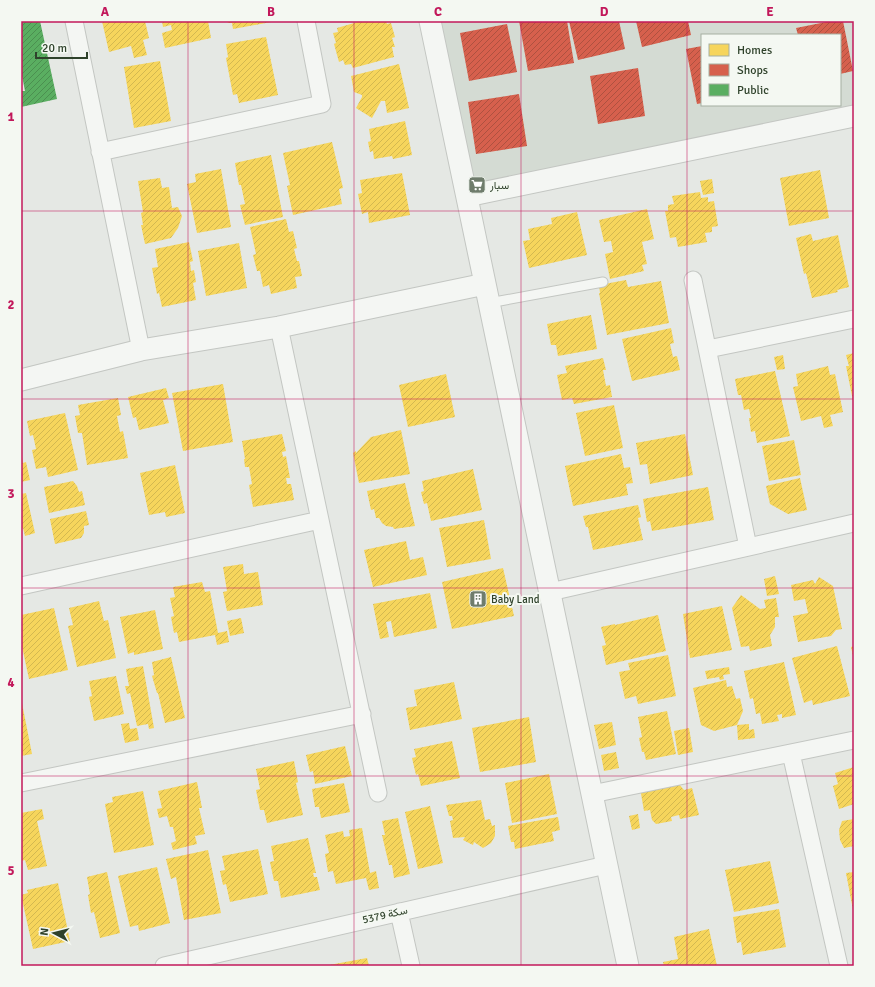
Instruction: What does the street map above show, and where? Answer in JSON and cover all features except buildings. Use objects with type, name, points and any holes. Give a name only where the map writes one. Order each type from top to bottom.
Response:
[{"type":"street","points":[[74,21],[140,350]]},
{"type":"street","points":[[100,152],[322,104],[306,21]]},
{"type":"street","points":[[430,21],[628,966]]},
{"type":"street","points":[[467,196],[854,116]]},
{"type":"street","points":[[693,280],[748,547]]},
{"type":"street","points":[[21,380],[140,350],[487,293]]},
{"type":"street","points":[[708,349],[854,319]]},
{"type":"street","points":[[279,327],[378,793]]},
{"type":"street","points":[[21,586],[320,520]]},
{"type":"street","points":[[550,592],[854,523]]},
{"type":"street","points":[[21,783],[362,714]]},
{"type":"street","points":[[592,794],[854,740]]},
{"type":"street","points":[[791,753],[839,966]]},
{"type":"street","name":"سكة 5379","points":[[164,966],[606,865]]},
{"type":"street","points":[[399,912],[411,966]]},
{"type":"lane","points":[[487,293],[603,282]]},
{"type":"shaded area","points":[[430,21],[854,21],[854,116],[467,196]]},
{"type":"place","name":"سبار","points":[[477,185]]},
{"type":"place","name":"Baby Land","points":[[478,599]]}]
